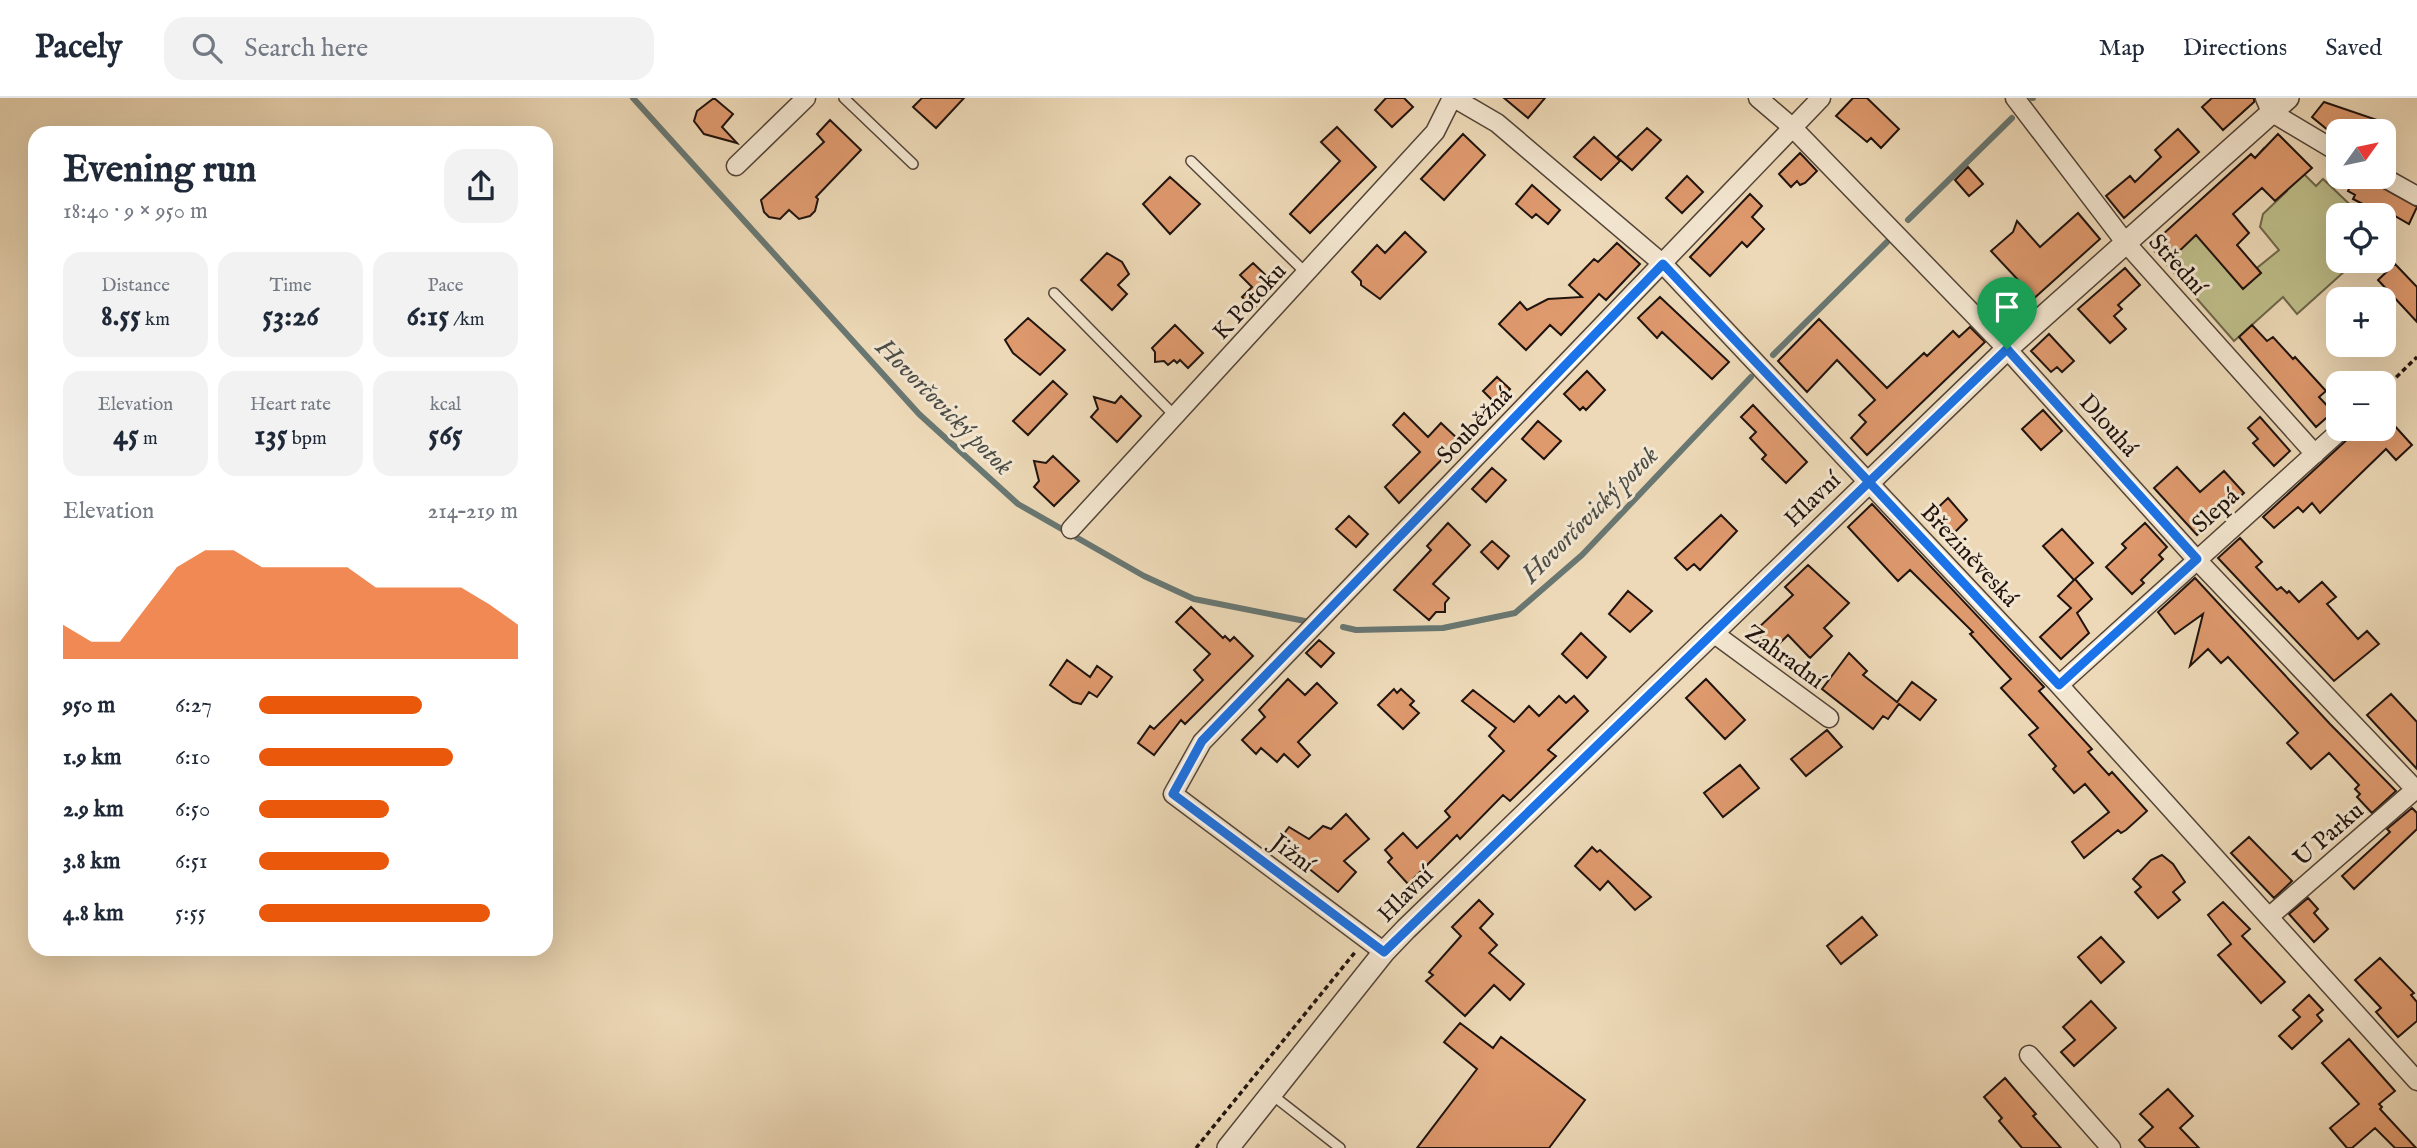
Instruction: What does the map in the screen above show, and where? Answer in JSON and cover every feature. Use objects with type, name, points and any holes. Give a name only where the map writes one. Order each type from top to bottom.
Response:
[{"type":"street","points":[[736,166],[806,98]]},
{"type":"street","name":"Březiněveská","points":[[1453,98],[1497,123],[1663,264],[2059,685],[2417,1081]]},
{"type":"street","name":"K Potoku","points":[[1071,529],[1435,132],[1453,98]]},
{"type":"street","name":"Dlouhá","points":[[1758,98],[1792,127],[2007,349],[2197,559],[2416,790]]},
{"type":"street","name":"Souběžná","points":[[1173,794],[1202,741],[1821,98]]},
{"type":"street","name":"Střední","points":[[2015,98],[2125,242],[2315,454]]},
{"type":"street","name":"Hlavní","points":[[1228,1148],[1384,952],[2007,349],[2125,242],[2268,105],[2288,98]]},
{"type":"street","points":[[2268,105],[2326,144]]},
{"type":"street","points":[[2396,184],[2417,195]]},
{"type":"street","name":"Slepá","points":[[2059,685],[2329,441]]},
{"type":"street","name":"Zahradní","points":[[1712,632],[1829,719]]},
{"type":"street","name":"U Parku","points":[[2270,916],[2416,790]]},
{"type":"street","name":"Jižní","points":[[1173,794],[1384,952]]},
{"type":"street","points":[[2029,1055],[2112,1148]]},
{"type":"lane","points":[[844,98],[913,164]]},
{"type":"lane","points":[[1191,161],[1307,274]]},
{"type":"lane","points":[[1054,293],[1175,416]]},
{"type":"lane","points":[[1271,1094],[1340,1148]]},
{"type":"path","points":[[2396,377],[2417,357]]},
{"type":"path","points":[[1196,1148],[1366,939]]},
{"type":"green space","points":[[2264,148],[2293,176],[2300,170],[2316,186],[2323,179],[2326,189],[2334,189],[2348,203],[2326,203],[2326,273],[2343,273],[2297,314],[2283,297],[2234,341],[2162,259],[2199,232],[2243,288],[2261,273],[2257,268],[2279,250],[2260,227],[2263,214],[2287,191],[2256,157]]},
{"type":"building","points":[[714,98],[733,114],[722,127],[737,143],[704,134],[694,121],[697,111]]},
{"type":"building","points":[[922,98],[964,98],[936,128],[913,107]]},
{"type":"building","points":[[1386,98],[1404,98],[1413,107],[1392,127],[1375,110]]},
{"type":"building","points":[[1504,98],[1545,98],[1528,118]]},
{"type":"building","points":[[1853,98],[1867,98],[1899,129],[1881,148],[1871,138],[1867,142],[1836,116]]},
{"type":"building","points":[[2212,98],[2254,98],[2254,102],[2223,130],[2202,107]]},
{"type":"building","points":[[2324,102],[2374,119],[2326,119],[2326,129],[2312,117]]},
{"type":"building","points":[[830,120],[861,150],[816,197],[818,199],[815,211],[810,216],[799,219],[789,210],[780,219],[769,217],[764,212],[761,200],[824,142],[817,134]]},
{"type":"building","points":[[1337,127],[1376,167],[1310,233],[1290,214],[1340,161],[1321,142]]},
{"type":"building","points":[[1647,128],[1661,140],[1632,170],[1617,157]]},
{"type":"building","points":[[2178,129],[2199,152],[2124,218],[2106,196],[2130,176],[2135,182],[2161,157],[2155,150]]},
{"type":"building","points":[[1463,134],[1485,155],[1444,200],[1421,179]]},
{"type":"building","points":[[2278,134],[2312,168],[2275,201],[2262,188],[2233,214],[2249,233],[2237,245],[2261,273],[2243,289],[2196,235],[2171,259],[2167,255],[2162,259],[2150,246],[2251,154],[2255,158]]},
{"type":"building","points":[[1594,137],[1620,161],[1601,180],[1574,157]]},
{"type":"building","points":[[1800,153],[1817,171],[1805,183],[1800,185],[1797,181],[1791,187],[1779,174]]},
{"type":"building","points":[[1968,167],[1983,184],[1969,196],[1955,180]]},
{"type":"building","points":[[1687,176],[1703,192],[1682,213],[1666,198]]},
{"type":"building","points":[[1170,177],[1200,204],[1170,234],[1143,204]]},
{"type":"building","points":[[1532,185],[1560,210],[1548,224],[1536,214],[1532,218],[1516,204]]},
{"type":"building","points":[[2385,189],[2417,207],[2409,224],[2396,217],[2396,203],[2361,203],[2353,199],[2355,195],[2348,191]]},
{"type":"building","points":[[1750,194],[1762,206],[1752,217],[1764,229],[1747,247],[1742,242],[1710,276],[1690,257]]},
{"type":"building","points":[[2078,213],[2100,239],[2002,327],[1987,312],[2020,282],[1991,251],[2013,232],[2017,221],[2040,247]]},
{"type":"building","points":[[1405,232],[1426,252],[1380,299],[1361,285],[1361,281],[1352,272],[1377,245],[1385,253]]},
{"type":"building","points":[[1617,243],[1640,264],[1606,300],[1599,294],[1561,335],[1550,325],[1526,350],[1499,324],[1520,302],[1527,310],[1548,299],[1582,297],[1569,285],[1594,259],[1598,262]]},
{"type":"building","points":[[1107,253],[1122,262],[1129,274],[1118,285],[1127,294],[1112,310],[1081,280]]},
{"type":"building","points":[[1253,263],[1276,285],[1254,308],[1242,297],[1252,287],[1240,275]]},
{"type":"building","points":[[2396,265],[2417,287],[2417,322],[2396,299],[2396,287],[2384,287],[2378,280],[2385,273],[2396,273]]},
{"type":"building","points":[[2125,268],[2140,285],[2118,305],[2122,309],[2114,316],[2126,329],[2110,343],[2078,309]]},
{"type":"building","points":[[1660,297],[1729,362],[1712,379],[1662,332],[1657,338],[1638,318]]},
{"type":"building","points":[[1028,318],[1065,350],[1040,375],[1013,353],[1005,340]]},
{"type":"building","points":[[1819,319],[1887,388],[1924,353],[1927,356],[1953,331],[1959,337],[1970,327],[1985,342],[1867,455],[1851,438],[1866,422],[1859,415],[1875,400],[1837,360],[1807,392],[1778,361]]},
{"type":"building","points":[[1175,325],[1203,353],[1188,368],[1180,360],[1177,363],[1174,360],[1168,365],[1164,361],[1155,362],[1152,348]]},
{"type":"building","points":[[2252,325],[2267,341],[2273,337],[2293,359],[2295,357],[2326,391],[2319,397],[2326,404],[2326,418],[2316,427],[2239,337]]},
{"type":"building","points":[[2049,334],[2074,361],[2062,372],[2057,367],[2051,372],[2031,351]]},
{"type":"building","points":[[1587,371],[1605,390],[1586,410],[1583,407],[1580,410],[1564,394]]},
{"type":"building","points":[[1497,377],[1510,389],[1496,404],[1483,391]]},
{"type":"building","points":[[1053,381],[1067,394],[1028,435],[1013,421]]},
{"type":"building","points":[[1121,396],[1141,416],[1117,442],[1091,417],[1098,409],[1094,397],[1115,403]]},
{"type":"building","points":[[1753,405],[1807,462],[1786,483],[1762,459],[1766,455],[1750,438],[1756,432],[1741,417]]},
{"type":"building","points":[[2043,410],[2062,431],[2041,450],[2022,429]]},
{"type":"building","points":[[1404,413],[1428,437],[1441,423],[1460,441],[1399,503],[1385,487],[1420,452],[1393,425]]},
{"type":"building","points":[[2260,417],[2290,451],[2274,466],[2253,443],[2258,439],[2248,428]]},
{"type":"building","points":[[1538,421],[1561,441],[1544,459],[1522,439]]},
{"type":"building","points":[[2396,427],[2412,445],[2396,460],[2386,449],[2320,513],[2312,503],[2303,512],[2298,507],[2274,528],[2263,517],[2346,441],[2396,441]]},
{"type":"building","points":[[1053,456],[1079,481],[1054,506],[1034,487],[1039,481],[1034,461],[1046,463]]},
{"type":"building","points":[[2177,467],[2200,492],[2224,471],[2244,493],[2197,535],[2154,488]]},
{"type":"building","points":[[1492,468],[1506,480],[1486,502],[1472,489]]},
{"type":"building","points":[[1948,498],[1967,520],[1947,540],[1927,518]]},
{"type":"building","points":[[1872,504],[2044,687],[2039,691],[2092,749],[2088,752],[2109,775],[2112,772],[2147,811],[2126,830],[2121,833],[2118,830],[2084,858],[2072,842],[2109,812],[2085,784],[2074,793],[2053,769],[2056,766],[2029,735],[2038,728],[2001,688],[2011,679],[1970,634],[1973,632],[1910,570],[1898,581],[1848,527]]},
{"type":"building","points":[[1721,515],[1737,531],[1700,570],[1694,564],[1687,570],[1675,558]]},
{"type":"building","points":[[1349,516],[1368,534],[1356,547],[1336,529]]},
{"type":"building","points":[[1448,523],[1470,545],[1433,584],[1449,598],[1445,603],[1445,612],[1436,612],[1429,620],[1394,590],[1431,550],[1427,546]]},
{"type":"building","points":[[2145,523],[2167,547],[2159,555],[2163,559],[2141,580],[2144,583],[2132,594],[2106,567],[2126,548],[2122,544]]},
{"type":"building","points":[[2062,529],[2093,563],[2075,579],[2092,599],[2077,613],[2089,633],[2061,659],[2040,637],[2071,608],[2058,596],[2074,580],[2043,546]]},
{"type":"building","points":[[2240,538],[2262,562],[2256,567],[2277,590],[2281,587],[2287,593],[2289,591],[2299,602],[2322,582],[2336,597],[2327,604],[2358,639],[2367,631],[2379,644],[2334,681],[2218,558]]},
{"type":"building","points":[[1492,541],[1509,556],[1498,569],[1481,552]]},
{"type":"building","points":[[1808,565],[1849,603],[1824,628],[1832,636],[1810,658],[1788,635],[1780,643],[1776,640],[1770,646],[1755,631],[1793,595],[1785,587]]},
{"type":"building","points":[[2195,578],[2396,791],[2372,813],[2357,797],[2360,794],[2355,789],[2359,785],[2329,753],[2311,769],[2287,743],[2298,733],[2228,657],[2221,663],[2208,649],[2190,666],[2203,614],[2175,634],[2158,612]]},
{"type":"building","points":[[1628,591],[1652,611],[1630,632],[1609,614]]},
{"type":"building","points":[[1191,607],[1223,638],[1225,636],[1230,641],[1234,637],[1253,656],[1185,724],[1181,720],[1154,755],[1138,743],[1150,726],[1154,729],[1203,680],[1194,670],[1210,654],[1176,622]]},
{"type":"building","points":[[1581,633],[1606,657],[1587,678],[1562,654]]},
{"type":"building","points":[[1319,640],[1334,653],[1321,667],[1306,653]]},
{"type":"building","points":[[1849,653],[1867,671],[1863,675],[1897,702],[1912,682],[1936,700],[1920,720],[1899,704],[1888,719],[1883,716],[1873,729],[1822,689]]},
{"type":"building","points":[[1067,660],[1090,677],[1097,666],[1112,677],[1097,697],[1089,692],[1081,704],[1073,702],[1050,685]]},
{"type":"building","points":[[1288,679],[1305,695],[1317,683],[1337,703],[1298,742],[1310,755],[1298,767],[1284,754],[1277,762],[1261,748],[1256,754],[1242,740],[1265,717],[1259,710]]},
{"type":"building","points":[[1706,679],[1745,720],[1725,739],[1686,698]]},
{"type":"building","points":[[1394,689],[1397,693],[1401,689],[1414,701],[1410,705],[1419,713],[1403,729],[1378,705]]},
{"type":"building","points":[[1473,690],[1514,722],[1529,706],[1539,716],[1559,696],[1566,703],[1574,696],[1588,711],[1548,750],[1556,756],[1510,801],[1503,795],[1460,839],[1457,835],[1408,884],[1388,862],[1392,858],[1385,850],[1403,833],[1417,848],[1450,817],[1445,811],[1504,751],[1489,736],[1496,728],[1462,701]]},
{"type":"building","points":[[2391,694],[2417,722],[2417,769],[2367,715]]},
{"type":"building","points":[[1827,730],[1842,747],[1806,776],[1791,759]]},
{"type":"building","points":[[1740,765],[1759,788],[1723,817],[1704,793]]},
{"type":"building","points":[[2412,808],[2417,813],[2417,829],[2354,889],[2342,876],[2390,832],[2387,829]]},
{"type":"building","points":[[1346,814],[1369,839],[1344,861],[1356,872],[1338,892],[1277,843],[1289,827],[1309,839],[1323,826],[1331,829]]},
{"type":"building","points":[[2249,837],[2292,881],[2274,898],[2231,853]]},
{"type":"building","points":[[1592,847],[1597,852],[1600,850],[1651,897],[1635,910],[1608,881],[1600,890],[1575,866]]},
{"type":"building","points":[[2162,855],[2173,864],[2185,882],[2173,892],[2180,900],[2158,918],[2135,892],[2141,887],[2133,879],[2151,860]]},
{"type":"building","points":[[2308,898],[2318,909],[2314,913],[2328,929],[2314,942],[2289,914]]},
{"type":"building","points":[[1479,900],[1493,914],[1480,928],[1497,945],[1489,953],[1524,984],[1510,1000],[1494,985],[1465,1016],[1426,981],[1433,975],[1429,972],[1461,936],[1452,927]]},
{"type":"building","points":[[2223,902],[2250,929],[2242,936],[2285,982],[2261,1003],[2218,955],[2231,944],[2208,915]]},
{"type":"building","points":[[1862,917],[1877,935],[1841,964],[1827,946]]},
{"type":"building","points":[[2101,937],[2124,962],[2101,983],[2078,957]]},
{"type":"building","points":[[2380,958],[2414,993],[2411,995],[2417,1002],[2417,1021],[2398,1037],[2376,1012],[2381,1008],[2355,980]]},
{"type":"building","points":[[2309,995],[2323,1010],[2317,1015],[2322,1021],[2292,1049],[2279,1036],[2300,1017],[2293,1010]]},
{"type":"building","points":[[2091,1001],[2116,1028],[2074,1066],[2061,1052],[2075,1040],[2063,1027]]},
{"type":"building","points":[[1460,1023],[1493,1048],[1501,1037],[1585,1100],[1549,1148],[1417,1148],[1477,1069],[1444,1042]]},
{"type":"building","points":[[2349,1039],[2395,1091],[2379,1104],[2382,1107],[2380,1109],[2416,1148],[2395,1148],[2375,1128],[2352,1148],[2347,1148],[2330,1128],[2359,1104],[2322,1063]]},
{"type":"building","points":[[2005,1078],[2061,1148],[2022,1148],[1999,1121],[2002,1118],[1984,1097]]},
{"type":"building","points":[[2168,1089],[2193,1116],[2180,1128],[2199,1148],[2146,1148],[2139,1140],[2153,1127],[2140,1114]]},
{"type":"waterway","name":"Hovorčovický potok","points":[[633,98],[919,414],[1018,504],[1144,576],[1194,599],[1310,622]]},
{"type":"waterway","name":"Hovorčovický potok","points":[[1908,220],[2012,118]]},
{"type":"waterway","name":"Hovorčovický potok","points":[[1773,355],[1887,242]]},
{"type":"waterway","name":"Hovorčovický potok","points":[[1343,627],[1356,630],[1443,628],[1515,613],[1582,555],[1751,377]]},
{"type":"route","points":[[2007,349],[1869,482],[1663,264],[1202,741],[1173,794],[1384,952],[1869,482],[2059,685],[2197,559],[2007,349]]}]
